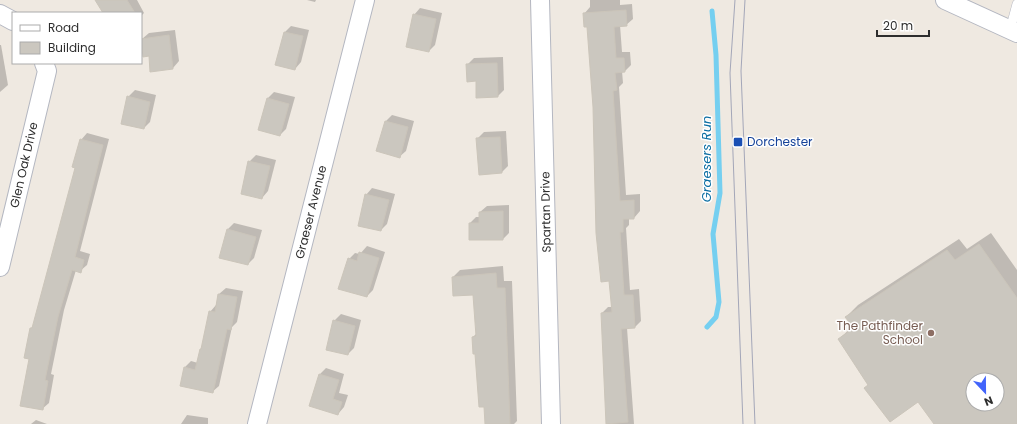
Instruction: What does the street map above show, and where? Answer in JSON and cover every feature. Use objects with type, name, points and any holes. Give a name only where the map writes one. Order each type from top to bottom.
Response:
[{"type":"street","name":"Graeser Avenue","points":[[257,424],[365,0]]},
{"type":"street","name":"Spartan Drive","points":[[540,0],[551,424]]},
{"type":"street","points":[[945,0],[1014,32]]},
{"type":"street","points":[[0,14],[12,21]]},
{"type":"street","name":"Glen Oak Drive","points":[[0,267],[46,71],[44,64]]},
{"type":"lane","points":[[1014,32],[1017,4]]},
{"type":"building","points":[[95,0],[127,0],[134,12],[102,12]]},
{"type":"building","points":[[626,10],[627,26],[614,27],[616,58],[624,58],[625,72],[615,73],[617,90],[613,91],[620,201],[634,200],[634,219],[623,219],[623,232],[620,232],[624,295],[633,295],[635,328],[621,329],[628,422],[606,424],[601,313],[612,312],[609,281],[601,282],[596,233],[593,107],[587,27],[584,27],[583,13]]},
{"type":"building","points":[[413,14],[436,19],[429,52],[406,47]]},
{"type":"building","points":[[284,32],[303,36],[295,70],[275,65]]},
{"type":"building","points":[[169,35],[173,69],[150,72],[149,56],[143,57],[142,39]]},
{"type":"building","points":[[497,63],[498,97],[476,98],[476,81],[467,82],[466,64]]},
{"type":"building","points":[[127,96],[150,102],[144,129],[121,124]]},
{"type":"building","points":[[267,98],[289,104],[280,136],[258,130]]},
{"type":"building","points":[[385,121],[408,127],[400,158],[376,151]]},
{"type":"building","points":[[500,137],[502,173],[479,175],[476,138]]},
{"type":"building","points":[[80,139],[103,145],[75,257],[84,260],[81,273],[72,270],[58,317],[45,380],[48,381],[43,410],[20,406],[29,359],[24,358],[30,328],[32,328],[75,168],[72,167]]},
{"type":"building","points":[[248,161],[270,166],[262,199],[241,194]]},
{"type":"building","points":[[365,194],[389,200],[381,231],[358,226]]},
{"type":"building","points":[[503,211],[503,240],[469,240],[469,223],[479,223],[479,212]]},
{"type":"building","points":[[227,229],[256,237],[248,265],[219,258]]},
{"type":"building","name":"The Pathfinder School","points":[[979,244],[1017,298],[1017,424],[934,424],[918,402],[890,422],[864,388],[868,385],[838,339],[854,328],[845,317],[947,250],[955,260]]},
{"type":"building","points":[[359,252],[379,258],[367,297],[338,289],[348,258],[357,261]]},
{"type":"building","points":[[496,273],[497,288],[505,288],[510,424],[485,424],[484,407],[479,407],[475,354],[473,354],[472,337],[476,336],[473,295],[453,296],[452,277]]},
{"type":"building","points":[[218,294],[237,297],[231,330],[227,329],[213,393],[180,386],[184,367],[195,370],[209,311],[215,312]]},
{"type":"building","points":[[333,320],[355,326],[348,355],[326,350]]},
{"type":"building","points":[[319,374],[339,380],[333,399],[342,402],[338,415],[309,406]]},
{"type":"waterway","name":"Graesers Run","points":[[707,327],[716,317],[719,302],[713,234],[720,193],[716,55],[712,11]]},
{"type":"tram line","points":[[735,0],[730,73],[743,424]]},
{"type":"tram line","points":[[745,0],[741,71],[755,424]]},
{"type":"place","name":"Dorchester","points":[[738,142]]},
{"type":"place","name":"The Pathfinder School","points":[[931,333]]}]
